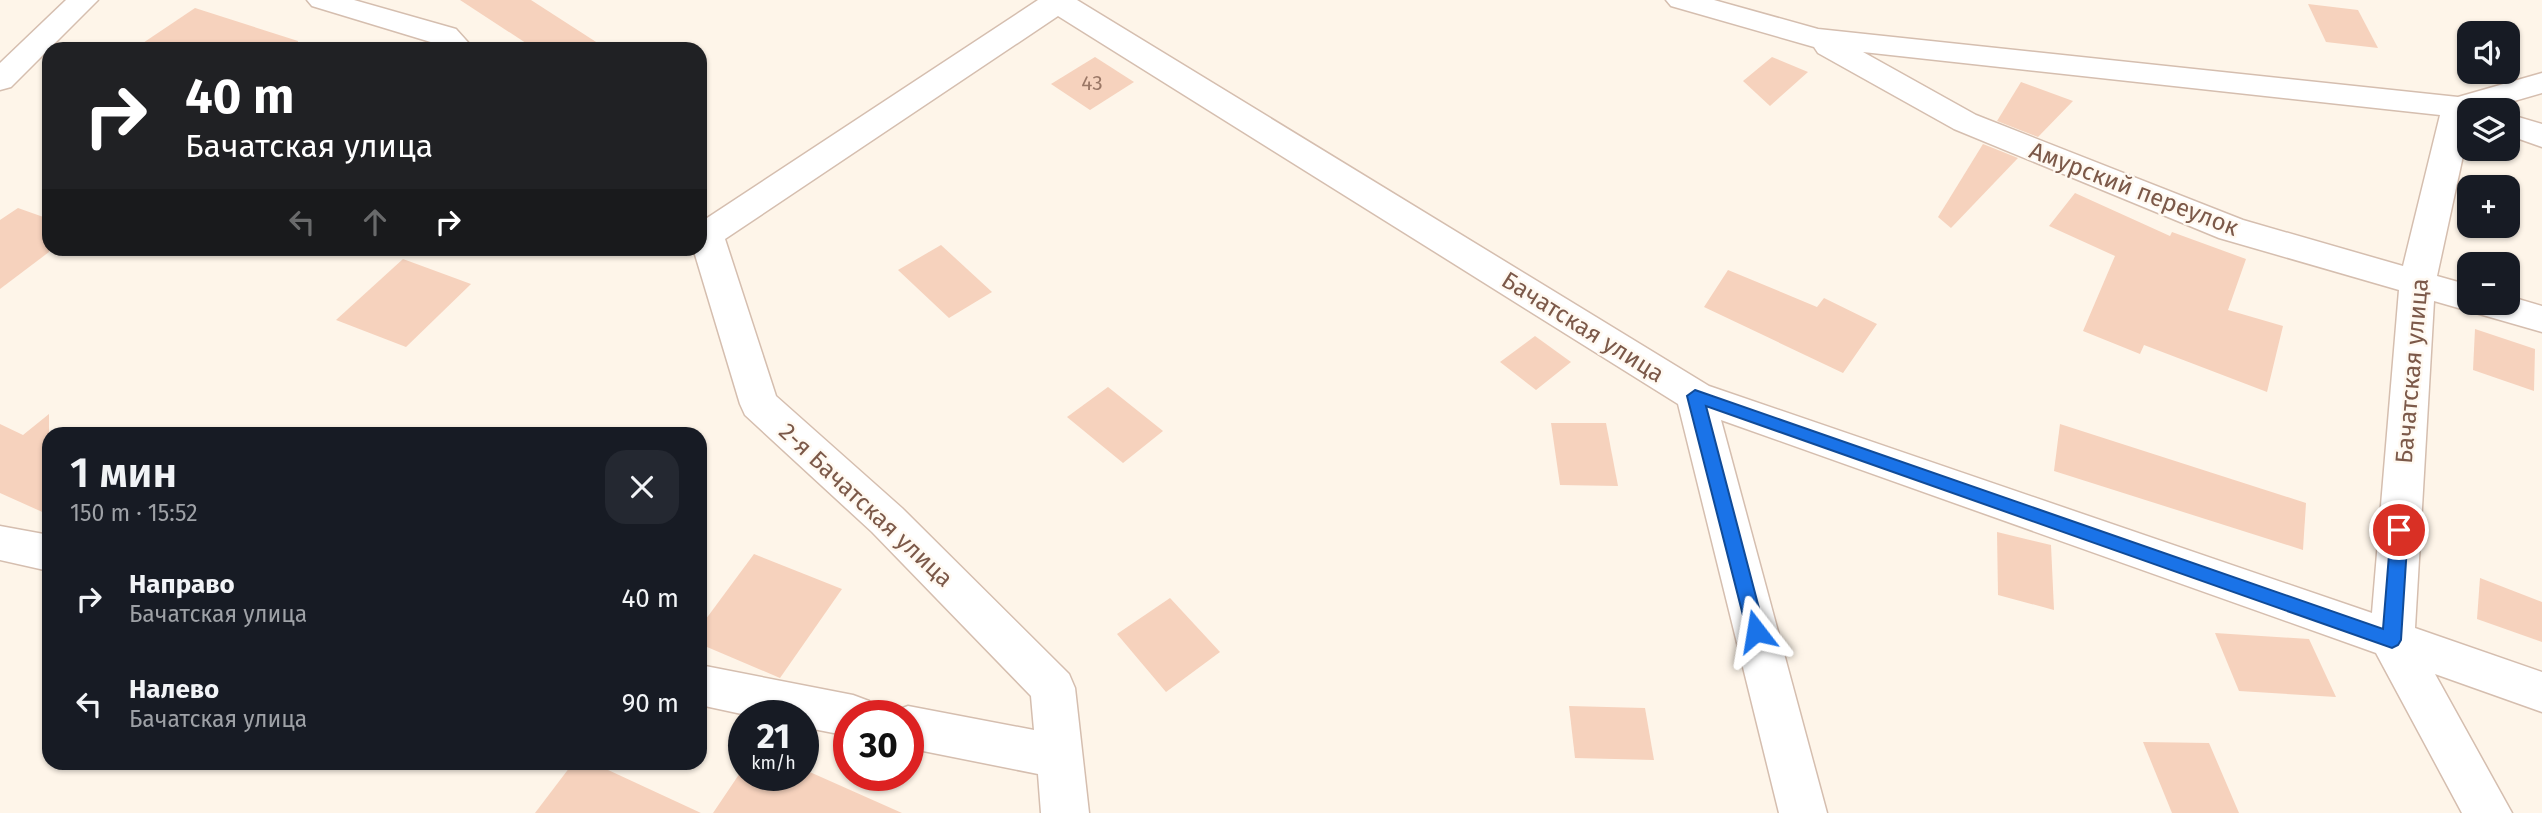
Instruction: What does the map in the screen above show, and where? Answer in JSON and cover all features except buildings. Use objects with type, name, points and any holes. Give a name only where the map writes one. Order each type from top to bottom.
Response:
[{"type":"street","points":[[0,80],[83,0]]},
{"type":"street","points":[[322,0],[445,36],[452,42]]},
{"type":"street","points":[[1681,0],[1816,38],[2457,108]]},
{"type":"street","points":[[707,230],[1058,1]]},
{"type":"street","name":"Бачатская улица","points":[[1058,1],[1695,396],[2542,692]]},
{"type":"street","name":"Амурский переулок","points":[[1816,38],[1965,122],[2231,229],[2457,295]]},
{"type":"street","points":[[2497,98],[2542,83]]},
{"type":"street","points":[[2520,128],[2542,136]]},
{"type":"street","name":"Бачатская улица","points":[[2392,640],[2417,283],[2457,135]]},
{"type":"street","name":"2-я Бачатская улица","points":[[707,245],[759,404],[887,520],[1052,688],[1065,813]]},
{"type":"street","points":[[2520,313],[2542,319]]},
{"type":"street","points":[[1695,396],[1803,813]]},
{"type":"street","points":[[0,543],[42,552]]},
{"type":"street","points":[[2392,640],[2488,813]]},
{"type":"street","points":[[707,686],[833,712]]},
{"type":"street","points":[[924,730],[1060,757]]},
{"type":"route","points":[[1756,631],[1695,396],[2392,640],[2399,530]]}]
